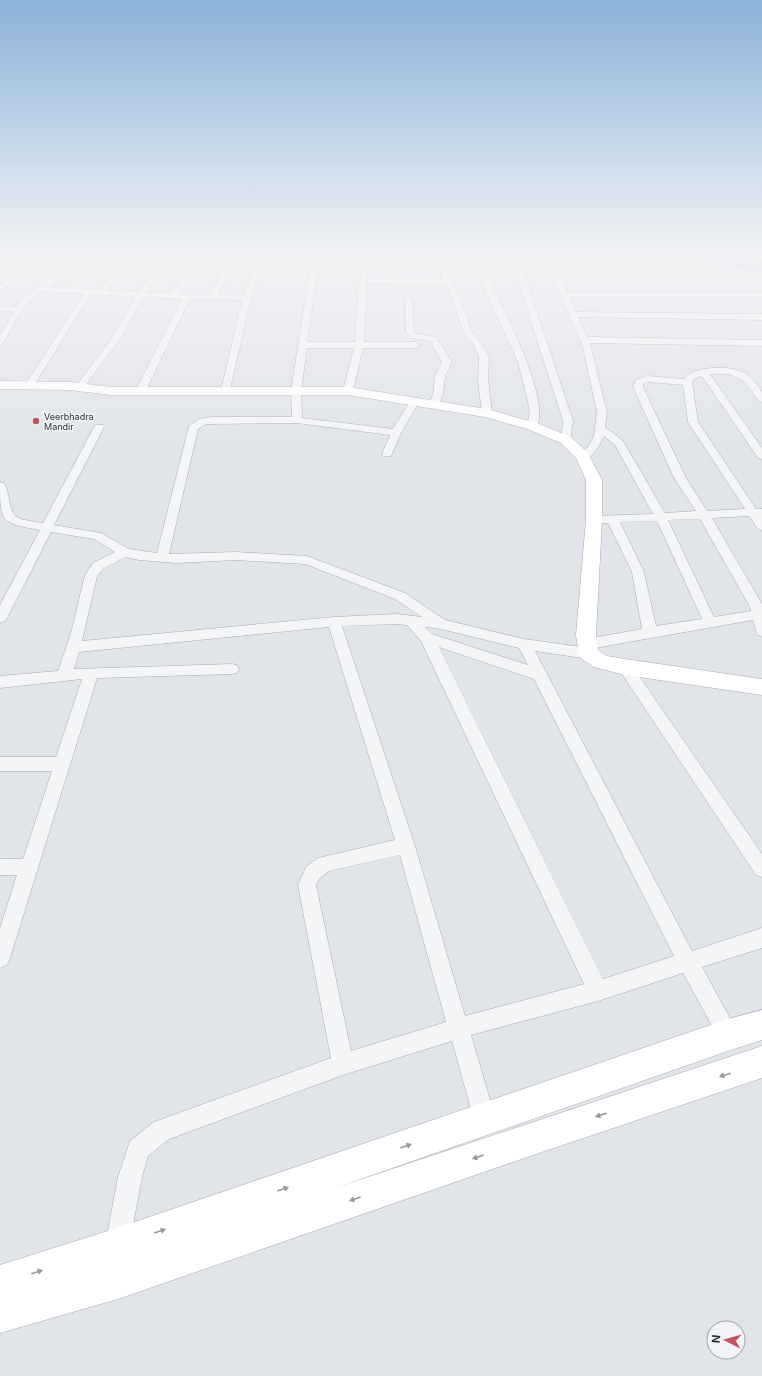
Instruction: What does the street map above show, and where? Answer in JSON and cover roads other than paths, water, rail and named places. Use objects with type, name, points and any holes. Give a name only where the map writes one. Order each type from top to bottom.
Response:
[{"type":"main road","points":[[0,1284],[117,1246],[728,1035],[762,1025]]},
{"type":"main road","points":[[0,1314],[118,1280],[524,1141],[762,1062]]},
{"type":"street","points":[[0,342],[15,317]]},
{"type":"street","points":[[30,385],[73,317]]},
{"type":"street","points":[[79,388],[116,339],[128,317]]},
{"type":"street","points":[[141,390],[177,317]]},
{"type":"street","points":[[226,390],[243,317]]},
{"type":"street","points":[[297,420],[296,391],[307,317]]},
{"type":"street","points":[[348,391],[359,345],[361,317]]},
{"type":"street","points":[[409,317],[410,332],[415,336],[433,339],[447,362],[440,376],[438,395],[434,403]]},
{"type":"street","points":[[462,317],[468,333],[477,342],[484,357],[483,380],[486,413]]},
{"type":"street","points":[[502,317],[523,362],[535,412],[532,426]]},
{"type":"street","points":[[534,317],[568,422],[566,440]]},
{"type":"street","points":[[574,317],[584,340],[602,412],[600,428],[592,448],[583,456]]},
{"type":"street","points":[[725,317],[762,318]]},
{"type":"street","points":[[584,340],[762,343]]},
{"type":"street","points":[[303,345],[416,345]]},
{"type":"street","points":[[762,399],[745,377],[738,371],[730,370],[704,372],[690,377],[687,382],[693,422],[758,512],[762,526]]},
{"type":"street","points":[[704,372],[762,456]]},
{"type":"street","points":[[687,382],[647,379],[639,382],[638,386],[672,462],[757,607],[762,631]]},
{"type":"street","points":[[0,385],[30,385],[111,391],[348,391],[434,403],[486,413],[532,426],[566,440],[583,456],[594,480],[594,520],[587,649],[600,662],[762,687]]},
{"type":"street","points":[[387,454],[396,433],[415,400]]},
{"type":"street","points":[[162,558],[193,428],[197,423],[211,420],[297,420],[396,433]]},
{"type":"street","points":[[0,618],[99,427]]},
{"type":"street","points":[[600,428],[619,443],[661,517],[710,622]]},
{"type":"street","points":[[0,485],[6,513],[16,522],[97,536],[125,552],[139,556],[177,559],[236,556],[307,560],[400,596],[441,624]]},
{"type":"street","points":[[594,520],[758,512]]},
{"type":"street","points":[[612,519],[638,572],[650,632]]},
{"type":"street","points":[[64,676],[74,647],[91,575],[98,566],[125,552]]},
{"type":"street","points":[[74,647],[334,622],[410,620],[441,624],[524,644],[587,649],[612,641],[650,632],[759,614]]},
{"type":"street","points":[[410,620],[427,638],[598,991]]},
{"type":"street","points":[[334,622],[406,846],[460,1028],[485,1120]]},
{"type":"street","points":[[427,638],[540,675]]},
{"type":"street","points":[[524,644],[687,961],[728,1035]]},
{"type":"street","points":[[625,666],[762,869]]},
{"type":"street","points":[[0,682],[91,674],[232,669]]},
{"type":"street","points":[[0,958],[91,674]]},
{"type":"street","points":[[0,764],[63,764]]},
{"type":"street","points":[[343,1064],[307,885],[312,873],[324,864],[406,846]]},
{"type":"street","points":[[0,867],[30,866]]},
{"type":"street","points":[[117,1246],[130,1177],[138,1149],[162,1130],[343,1064],[460,1028],[598,991],[762,938]]},
{"type":"place","name":"Veerbhadra Mandir","points":[[36,421]]}]
